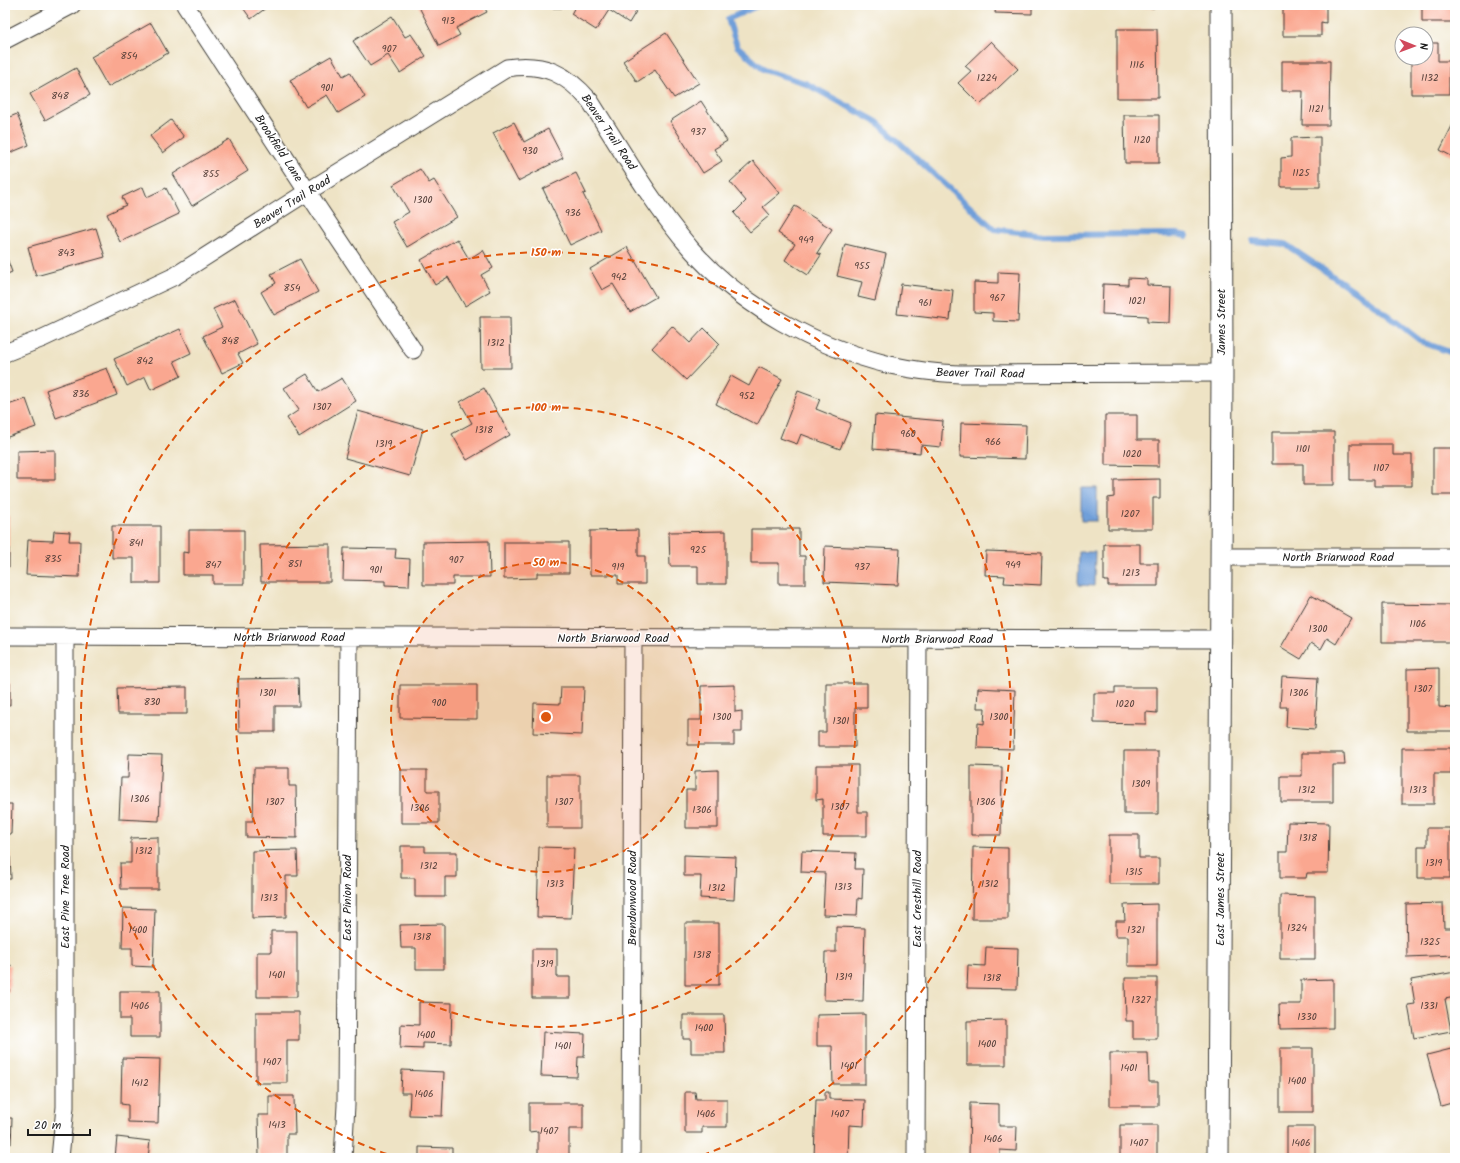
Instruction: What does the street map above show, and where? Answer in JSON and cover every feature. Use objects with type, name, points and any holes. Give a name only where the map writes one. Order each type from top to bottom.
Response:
[{"type":"street","points":[[5,40],[72,5]]},
{"type":"street","name":"Brookfield Lane","points":[[185,5],[412,350]]},
{"type":"street","name":"James Street","points":[[1220,5],[1222,373],[1221,639]]},
{"type":"street","name":"Beaver Trail Road","points":[[5,353],[43,338],[131,298],[175,276],[507,68],[518,66],[537,67],[559,74],[577,86],[590,101],[661,211],[692,249],[726,282],[753,303],[794,329],[838,349],[891,365],[959,374],[1222,373]]},
{"type":"street","name":"North Briarwood Road","points":[[1221,557],[1455,557]]},
{"type":"street","name":"North Briarwood Road","points":[[5,636],[1221,639]]},
{"type":"street","name":"East Pine Tree Road","points":[[60,1158],[64,1107],[65,636]]},
{"type":"street","name":"East Pinion Road","points":[[343,1158],[346,1105],[349,637]]},
{"type":"street","name":"Brendonwood Road","points":[[631,1158],[633,638]]},
{"type":"street","name":"East Cresthill Road","points":[[916,1158],[918,639]]},
{"type":"street","name":"East James Street","points":[[1218,1158],[1221,639]]},
{"type":"water","points":[[1081,488],[1097,488],[1097,521],[1081,521]]},
{"type":"water","points":[[1079,552],[1095,552],[1094,586],[1078,585]]},
{"type":"building","points":[[241,5],[270,5],[251,19]]},
{"type":"building","points":[[418,5],[483,5],[487,12],[456,28],[460,35],[439,46]]},
{"type":"building","points":[[491,5],[562,5],[562,8],[491,8]]},
{"type":"building","points":[[576,5],[640,5],[629,23],[609,10],[596,30],[571,14]]},
{"type":"building","points":[[996,5],[1032,5],[1032,14],[995,13]]},
{"type":"building","points":[[1154,5],[1154,8],[1124,6]]},
{"type":"building","points":[[1283,5],[1326,5],[1326,23],[1321,22],[1321,36],[1283,36]]},
{"type":"building","points":[[1422,5],[1455,5],[1455,22],[1422,22]]},
{"type":"building","points":[[392,16],[405,37],[411,34],[426,56],[400,73],[388,55],[370,66],[353,41]]},
{"type":"building","points":[[151,23],[168,53],[108,87],[91,57]]},
{"type":"building","points":[[1117,29],[1157,29],[1158,98],[1117,98]]},
{"type":"building","points":[[666,33],[699,83],[674,98],[655,70],[637,82],[623,61]]},
{"type":"building","points":[[991,41],[1018,69],[980,105],[958,83],[971,71],[965,66]]},
{"type":"building","points":[[1434,43],[1438,43],[1438,61],[1449,61],[1449,94],[1411,94],[1411,66],[1434,66]]},
{"type":"building","points":[[331,56],[343,76],[350,72],[365,97],[338,113],[327,95],[306,107],[290,80]]},
{"type":"building","points":[[1282,61],[1330,61],[1329,125],[1302,125],[1303,91],[1282,91]]},
{"type":"building","points":[[76,68],[90,95],[45,120],[30,94]]},
{"type":"building","points":[[701,101],[727,141],[714,149],[722,161],[703,173],[670,121]]},
{"type":"building","points":[[17,114],[29,145],[5,155],[5,119]]},
{"type":"building","points":[[1124,115],[1159,115],[1159,163],[1125,163]]},
{"type":"building","points":[[171,120],[184,137],[163,153],[150,136]]},
{"type":"building","points":[[514,122],[524,142],[548,129],[563,158],[518,181],[493,133]]},
{"type":"building","points":[[1453,124],[1455,125],[1455,158],[1440,150]]},
{"type":"building","points":[[1320,137],[1320,187],[1281,187],[1281,158],[1291,157],[1291,138]]},
{"type":"building","points":[[229,139],[248,171],[192,206],[173,174]]},
{"type":"building","points":[[753,161],[780,193],[763,207],[770,215],[750,232],[734,213],[746,201],[730,182]]},
{"type":"building","points":[[420,169],[429,183],[434,180],[457,217],[407,247],[392,222],[409,212],[393,185]]},
{"type":"building","points":[[576,173],[586,193],[583,194],[601,230],[570,245],[543,189]]},
{"type":"building","points":[[143,187],[147,197],[166,188],[179,214],[120,242],[107,214],[126,205],[122,197]]},
{"type":"building","points":[[795,206],[832,229],[817,253],[821,255],[808,275],[785,260],[795,244],[778,233]]},
{"type":"building","points":[[96,228],[105,257],[36,276],[28,247]]},
{"type":"building","points":[[457,239],[469,259],[483,250],[493,268],[481,275],[490,291],[465,306],[448,277],[435,285],[421,260]]},
{"type":"building","points":[[845,244],[886,254],[875,301],[858,297],[862,282],[837,276]]},
{"type":"building","points":[[627,247],[656,297],[630,312],[613,284],[602,290],[590,269]]},
{"type":"building","points":[[5,253],[12,272],[5,275]]},
{"type":"building","points":[[300,259],[318,292],[274,315],[261,292],[276,283],[271,274]]},
{"type":"building","points":[[998,272],[1020,273],[1018,322],[993,321],[993,313],[974,312],[974,282],[998,283]]},
{"type":"building","points":[[1128,278],[1147,279],[1147,285],[1171,286],[1170,323],[1147,322],[1147,316],[1102,314],[1103,284],[1128,285]]},
{"type":"building","points":[[901,284],[953,290],[950,320],[897,314]]},
{"type":"building","points":[[235,299],[257,344],[238,354],[243,363],[222,373],[203,336],[222,327],[213,309]]},
{"type":"building","points":[[480,317],[510,317],[511,368],[481,368]]},
{"type":"building","points":[[672,326],[690,343],[704,328],[720,344],[686,380],[652,348]]},
{"type":"building","points":[[180,329],[191,353],[174,361],[181,376],[151,390],[145,377],[127,386],[114,359]]},
{"type":"building","points":[[759,367],[782,379],[757,425],[716,404],[731,376],[749,386]]},
{"type":"building","points":[[107,368],[117,395],[56,418],[46,390]]},
{"type":"building","points":[[307,374],[318,392],[342,378],[356,401],[299,437],[287,418],[299,410],[284,388]]},
{"type":"building","points":[[484,388],[510,435],[467,460],[452,434],[472,423],[460,402]]},
{"type":"building","points":[[798,391],[820,399],[816,409],[851,423],[840,449],[801,434],[797,444],[780,438]]},
{"type":"building","points":[[26,399],[36,427],[5,438],[5,406]]},
{"type":"building","points":[[358,411],[423,429],[410,476],[345,458]]},
{"type":"building","points":[[875,415],[943,421],[941,447],[921,445],[920,453],[873,449]]},
{"type":"building","points":[[1105,415],[1137,415],[1137,440],[1159,440],[1159,466],[1105,465]]},
{"type":"building","points":[[961,423],[1026,425],[1025,459],[960,457]]},
{"type":"building","points":[[1272,432],[1334,432],[1334,485],[1303,485],[1303,464],[1272,464]]},
{"type":"building","points":[[1350,444],[1393,444],[1393,455],[1412,455],[1412,486],[1374,486],[1374,480],[1350,480]]},
{"type":"building","points":[[1433,448],[1455,448],[1455,495],[1433,495]]},
{"type":"building","points":[[55,450],[55,480],[17,480],[17,451]]},
{"type":"building","points":[[1160,479],[1160,498],[1153,498],[1153,529],[1108,529],[1108,498],[1114,497],[1114,480]]},
{"type":"building","points":[[5,516],[9,516],[9,567],[5,567]]},
{"type":"building","points":[[112,526],[160,526],[160,583],[134,583],[134,558],[112,558]]},
{"type":"building","points":[[751,529],[799,529],[799,556],[805,556],[805,584],[779,584],[779,563],[751,563]]},
{"type":"building","points":[[189,530],[244,530],[244,584],[213,584],[213,575],[183,575],[183,552],[189,553]]},
{"type":"building","points":[[638,530],[638,556],[645,556],[645,584],[618,584],[618,575],[590,575],[590,531]]},
{"type":"building","points":[[54,531],[70,532],[69,541],[80,541],[79,577],[26,575],[28,540],[53,541]]},
{"type":"building","points":[[726,531],[726,584],[698,584],[698,566],[670,566],[669,532]]},
{"type":"building","points":[[489,541],[490,577],[453,577],[453,585],[423,585],[423,542]]},
{"type":"building","points":[[504,542],[569,542],[569,573],[537,573],[537,578],[504,579]]},
{"type":"building","points":[[330,544],[330,582],[261,582],[260,545]]},
{"type":"building","points":[[1104,544],[1140,544],[1140,563],[1158,563],[1158,586],[1108,586],[1108,581],[1104,581]]},
{"type":"building","points":[[825,546],[900,549],[898,585],[824,582]]},
{"type":"building","points":[[344,548],[396,549],[395,558],[410,559],[409,586],[385,585],[385,581],[343,580]]},
{"type":"building","points":[[986,551],[1042,553],[1041,585],[1004,583],[1005,576],[985,575]]},
{"type":"building","points":[[1311,595],[1351,618],[1336,644],[1327,638],[1321,649],[1311,643],[1301,659],[1281,647]]},
{"type":"building","points":[[1382,604],[1454,605],[1454,642],[1382,642]]},
{"type":"building","points":[[1439,668],[1439,707],[1453,708],[1453,731],[1407,731],[1407,669]]},
{"type":"building","points":[[1282,676],[1318,678],[1315,729],[1286,727],[1287,707],[1280,707]]},
{"type":"building","points":[[298,678],[299,706],[275,706],[275,732],[239,732],[238,679]]},
{"type":"building","points":[[5,683],[10,683],[10,705],[5,705]]},
{"type":"building","points":[[826,683],[867,683],[867,708],[855,708],[855,747],[818,747],[818,732],[826,732]]},
{"type":"building","points":[[400,685],[477,685],[477,719],[400,718]]},
{"type":"building","points":[[735,685],[735,712],[742,711],[742,732],[734,732],[734,745],[688,745],[688,720],[701,720],[701,686]]},
{"type":"building","points":[[187,687],[187,714],[118,714],[117,688]]},
{"type":"building","points":[[561,687],[584,687],[582,735],[533,733],[534,703],[560,704]]},
{"type":"building","points":[[1115,687],[1157,687],[1157,713],[1146,712],[1146,724],[1094,723],[1094,693],[1115,693]]},
{"type":"building","points":[[978,688],[1015,690],[1013,749],[977,748],[978,723],[984,724],[985,708],[977,708]]},
{"type":"building","points":[[1402,748],[1451,748],[1451,774],[1434,774],[1434,804],[1402,804]]},
{"type":"building","points":[[1124,751],[1158,751],[1158,814],[1124,814]]},
{"type":"building","points":[[1302,753],[1344,753],[1345,765],[1333,765],[1333,802],[1281,802],[1281,776],[1302,776]]},
{"type":"building","points":[[129,754],[162,755],[159,821],[119,819],[121,778],[128,778]]},
{"type":"building","points":[[816,765],[858,765],[858,812],[867,812],[867,836],[823,836],[823,799],[816,800]]},
{"type":"building","points":[[971,766],[1002,767],[1001,835],[971,835]]},
{"type":"building","points":[[254,768],[289,768],[289,786],[296,786],[297,838],[246,837],[246,821],[253,821]]},
{"type":"building","points":[[401,770],[427,770],[427,791],[439,791],[439,823],[401,823]]},
{"type":"building","points":[[718,770],[718,828],[686,828],[686,790],[695,790],[695,771]]},
{"type":"building","points":[[547,775],[580,775],[580,828],[547,828]]},
{"type":"building","points":[[5,804],[12,804],[11,834],[5,834]]},
{"type":"building","points":[[1288,822],[1329,823],[1328,873],[1307,873],[1306,878],[1280,878],[1280,852],[1287,852]]},
{"type":"building","points":[[1427,828],[1450,828],[1450,878],[1418,878],[1418,846],[1427,846]]},
{"type":"building","points":[[1109,835],[1139,835],[1139,858],[1159,858],[1159,884],[1109,884]]},
{"type":"building","points":[[158,837],[158,889],[121,889],[120,863],[131,863],[131,838]]},
{"type":"building","points":[[401,846],[425,846],[425,852],[457,852],[457,877],[445,877],[445,897],[415,897],[415,878],[401,878]]},
{"type":"building","points":[[539,847],[574,848],[571,918],[537,917]]},
{"type":"building","points":[[973,847],[1008,848],[1008,919],[972,919]]},
{"type":"building","points":[[297,850],[298,876],[286,876],[286,917],[252,918],[252,851]]},
{"type":"building","points":[[802,851],[856,853],[855,869],[863,869],[862,899],[858,898],[857,916],[823,915],[825,873],[801,872]]},
{"type":"building","points":[[5,853],[10,853],[11,879],[5,879]]},
{"type":"building","points":[[684,855],[736,857],[734,900],[700,898],[701,876],[684,876]]},
{"type":"building","points":[[1280,895],[1315,896],[1315,959],[1280,959]]},
{"type":"building","points":[[1443,903],[1444,928],[1454,928],[1455,955],[1407,957],[1406,904]]},
{"type":"building","points":[[1157,904],[1157,966],[1128,966],[1128,936],[1116,936],[1116,921],[1125,921],[1124,905]]},
{"type":"building","points":[[123,908],[155,909],[153,967],[132,966],[132,948],[122,948]]},
{"type":"building","points":[[685,923],[719,923],[719,985],[685,985]]},
{"type":"building","points":[[444,924],[444,969],[416,969],[416,948],[401,948],[400,925]]},
{"type":"building","points":[[836,927],[865,928],[863,1001],[824,1000],[825,952],[836,952]]},
{"type":"building","points":[[271,931],[297,931],[297,997],[257,997],[257,952],[271,952]]},
{"type":"building","points":[[986,947],[1018,948],[1017,989],[967,988],[968,965],[985,966]]},
{"type":"building","points":[[532,949],[557,949],[557,977],[570,977],[570,998],[532,998]]},
{"type":"building","points":[[5,965],[11,965],[9,992],[5,992]]},
{"type":"building","points":[[1455,972],[1455,997],[1445,999],[1451,1031],[1414,1038],[1408,1005],[1415,1004],[1411,980]]},
{"type":"building","points":[[1125,978],[1157,978],[1157,1039],[1133,1039],[1133,1021],[1126,1021]]},
{"type":"building","points":[[1333,979],[1333,1028],[1280,1029],[1279,1004],[1301,1004],[1301,980]]},
{"type":"building","points":[[120,991],[160,991],[160,1037],[130,1037],[130,1019],[120,1019]]},
{"type":"building","points":[[419,1002],[452,1003],[451,1044],[423,1043],[423,1049],[400,1048],[401,1024],[419,1025]]},
{"type":"building","points":[[256,1012],[299,1012],[299,1040],[287,1040],[287,1083],[256,1083]]},
{"type":"building","points":[[865,1014],[865,1084],[833,1084],[832,1046],[817,1046],[817,1015]]},
{"type":"building","points":[[683,1015],[724,1015],[725,1053],[691,1053],[691,1039],[683,1039]]},
{"type":"building","points":[[1006,1020],[1006,1065],[967,1065],[967,1021]]},
{"type":"building","points":[[543,1032],[585,1034],[584,1057],[578,1057],[577,1077],[541,1076]]},
{"type":"building","points":[[1280,1048],[1313,1048],[1313,1112],[1280,1112]]},
{"type":"building","points":[[1455,1048],[1455,1102],[1441,1106],[1427,1055]]},
{"type":"building","points":[[1110,1053],[1148,1053],[1149,1082],[1158,1082],[1158,1106],[1110,1106]]},
{"type":"building","points":[[122,1058],[160,1059],[158,1123],[128,1122],[128,1105],[121,1104]]},
{"type":"building","points":[[402,1070],[444,1072],[442,1116],[409,1115],[410,1093],[401,1093]]},
{"type":"building","points":[[685,1092],[695,1092],[696,1099],[727,1099],[727,1127],[702,1127],[702,1133],[685,1133]]},
{"type":"building","points":[[825,1092],[829,1092],[829,1099],[865,1100],[864,1126],[849,1125],[848,1158],[814,1158],[816,1100],[825,1100]]},
{"type":"building","points":[[269,1096],[294,1096],[295,1134],[287,1134],[287,1156],[259,1156],[258,1115],[269,1115]]},
{"type":"building","points":[[529,1103],[583,1103],[583,1129],[569,1129],[569,1158],[538,1158],[538,1131],[529,1132]]},
{"type":"building","points":[[970,1103],[999,1104],[999,1126],[1017,1126],[1016,1151],[1000,1150],[1000,1158],[969,1158]]},
{"type":"building","points":[[5,1118],[12,1118],[11,1144],[5,1143]]},
{"type":"building","points":[[1120,1125],[1157,1125],[1157,1158],[1120,1158]]},
{"type":"building","points":[[1287,1127],[1315,1127],[1315,1158],[1287,1158]]},
{"type":"building","points":[[117,1137],[150,1141],[148,1158],[115,1158]]},
{"type":"building","points":[[419,1147],[452,1148],[452,1158],[419,1158]]},
{"type":"waterway","points":[[759,5],[728,19],[737,46],[764,70],[805,83],[877,122],[994,229],[1044,235],[1176,234],[1187,236]]},
{"type":"waterway","points":[[1253,241],[1285,244],[1368,300],[1422,342],[1455,354]]}]
